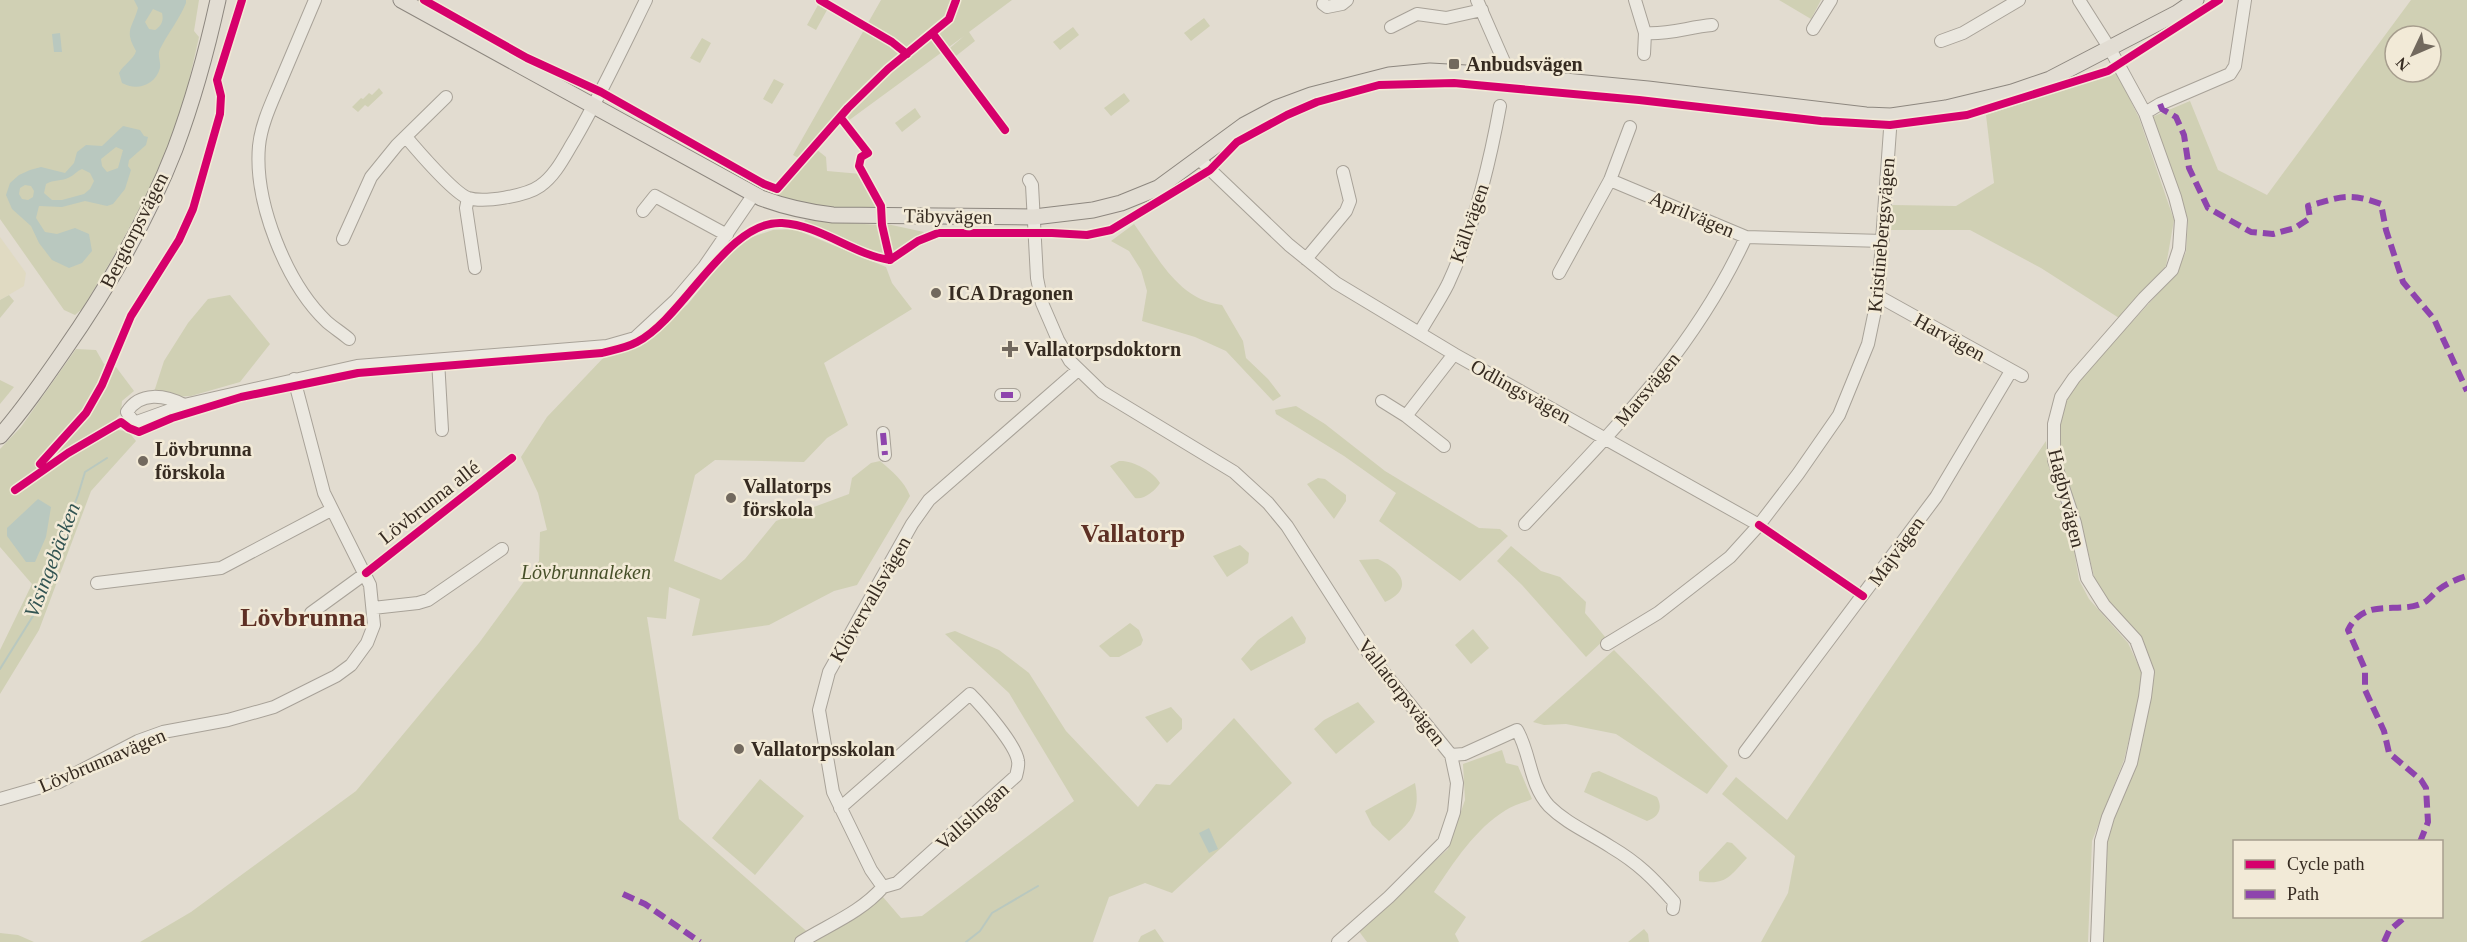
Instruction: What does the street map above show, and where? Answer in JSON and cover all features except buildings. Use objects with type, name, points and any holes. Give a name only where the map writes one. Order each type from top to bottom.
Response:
[{"type":"main road","name":"Bergtorpsvägen","points":[[0,436],[44,380],[81,327],[145,216],[175,149],[207,48],[218,0]]},
{"type":"main road","name":"Täbyvägen","points":[[401,0],[754,194],[784,207],[833,215],[1034,217],[1093,210],[1121,203],[1158,188],[1244,125],[1276,108],[1311,95],[1389,75],[1431,71],[1503,75],[1648,89],[1826,112],[1891,116],[1946,108],[2012,92],[2050,79],[2177,13],[2196,0]]},
{"type":"street","points":[[315,0],[265,119],[259,146],[261,179],[265,209],[278,246],[296,279],[308,299],[326,321],[349,339]]},
{"type":"street","points":[[406,137],[435,170],[468,198],[525,194],[540,186],[558,167],[593,106],[646,0]]},
{"type":"street","points":[[1323,4],[1327,7],[1342,4],[1347,0]]},
{"type":"street","points":[[1635,0],[1645,33],[1644,54]]},
{"type":"street","points":[[1813,28],[1831,0]]},
{"type":"street","points":[[1941,41],[1963,33],[2019,0]]},
{"type":"street","name":"Hagbyvägen","points":[[2079,0],[2110,49],[2145,113],[2181,220],[2179,249],[2172,270],[2144,298],[2074,378],[2061,397],[2054,424],[2054,460],[2075,523],[2087,578],[2104,605],[2136,640],[2148,672],[2145,698],[2131,763],[2101,841],[2097,942]]},
{"type":"street","points":[[2145,113],[2160,104],[2230,74],[2235,66],[2245,0]]},
{"type":"street","points":[[1391,27],[1417,14],[1446,18],[1480,5],[1505,64],[1503,75]]},
{"type":"street","points":[[1645,33],[1663,35],[1674,30],[1712,25]]},
{"type":"street","points":[[343,239],[371,177],[406,137],[446,97]]},
{"type":"street","name":"Källvägen","points":[[1420,332],[1447,284],[1470,231],[1491,156],[1500,106]]},
{"type":"street","name":"Kristinebergsvägen","points":[[1607,644],[1658,613],[1730,557],[1759,525],[1839,415],[1868,344],[1878,296],[1891,116]]},
{"type":"street","points":[[1559,273],[1610,180],[1630,127]]},
{"type":"street","name":"Odlingsvägen","points":[[1199,159],[1306,259],[1336,283],[1454,354],[1759,525]]},
{"type":"street","points":[[1306,259],[1346,211],[1350,201],[1343,172]]},
{"type":"street","points":[[1029,180],[1032,185],[1034,217]]},
{"type":"street","name":"Aprilvägen","points":[[1610,180],[1746,237],[1883,241]]},
{"type":"street","points":[[184,405],[357,366],[607,346],[635,338],[676,300],[705,267],[754,194]]},
{"type":"street","points":[[643,211],[655,196],[727,235]]},
{"type":"street","points":[[468,198],[466,208],[475,268]]},
{"type":"street","name":"Vallatorpsvägen","points":[[1034,217],[1037,278],[1042,303],[1058,340],[1078,370],[1102,392],[1122,406],[1234,472],[1268,503],[1287,526],[1369,654],[1451,755],[1457,783],[1454,812],[1444,842],[1389,897],[1338,942]]},
{"type":"street","name":"Marsvägen","points":[[1525,524],[1646,394],[1676,357],[1728,276],[1746,237]]},
{"type":"street","name":"Harvägen","points":[[1878,296],[2017,373]]},
{"type":"street","points":[[1406,416],[1454,354]]},
{"type":"street","points":[[438,360],[442,430]]},
{"type":"street","name":"Klövervallsvägen","points":[[883,887],[871,870],[833,792],[819,710],[829,672],[912,524],[929,501],[1078,370]]},
{"type":"street","name":"Majvägen","points":[[1745,752],[1936,497],[2017,373]]},
{"type":"street","name":"Lövbrunnavägen","points":[[0,799],[59,782],[138,741],[163,732],[228,720],[274,707],[336,676],[351,665],[367,644],[374,625],[370,585],[324,493],[294,379]]},
{"type":"street","points":[[1382,401],[1406,416],[1444,446]]},
{"type":"street","points":[[883,433],[885,455]]},
{"type":"street","points":[[98,583],[221,568],[331,510]]},
{"type":"street","points":[[373,608],[428,600],[502,549]]},
{"type":"street","points":[[311,613],[366,573]]},
{"type":"street","name":"Vallslingan","points":[[840,808],[970,694],[1011,747],[1019,762],[1016,776],[897,883],[883,887]]},
{"type":"street","points":[[1451,755],[1464,754],[1517,730],[1523,740],[1534,784],[1548,805],[1569,823],[1611,847],[1649,873],[1674,902],[1673,909]]},
{"type":"street","points":[[801,942],[852,914],[871,900],[883,887]]},
{"type":"shaded area","points":[[134,0],[186,0],[160,49],[158,74],[149,83],[133,87],[122,83],[119,73],[136,51],[130,34],[138,8]],"holes":[[[153,9],[162,13],[163,18],[160,25],[155,30],[149,29],[145,22]]]},
{"type":"shaded area","points":[[60,33],[62,52],[54,52],[52,34]]},
{"type":"shaded area","points":[[123,126],[140,130],[144,136],[148,137],[146,145],[129,160],[128,166],[131,170],[125,189],[113,204],[107,206],[85,201],[62,207],[39,206],[36,218],[45,232],[57,234],[75,228],[89,234],[92,251],[82,263],[69,268],[52,260],[39,243],[31,226],[12,209],[6,195],[10,183],[19,175],[41,167],[65,173],[74,163],[77,152],[86,145],[102,146]],"holes":[[[116,147],[123,150],[118,168],[107,172],[102,166],[101,159]],[[82,169],[90,173],[94,181],[84,194],[62,200],[52,200],[44,193],[46,184],[71,176]],[[25,185],[31,186],[34,191],[33,197],[28,200],[22,199],[19,194],[20,188]]]},
{"type":"shaded area","points":[[0,237],[26,273],[24,286],[0,300]]},
{"type":"shaded area","points":[[38,499],[51,507],[46,537],[35,562],[26,562],[7,536],[7,528]]},
{"type":"shaded area","points":[[1209,828],[1218,849],[1209,853],[1199,833]]},
{"type":"green space","points":[[0,0],[199,0],[194,31],[199,37],[174,131],[125,235],[82,309],[75,315],[64,310],[0,219]]},
{"type":"green space","points":[[881,0],[1012,0],[969,32],[975,41],[956,56],[950,48],[964,36],[848,121],[841,111],[800,159],[793,155]]},
{"type":"green space","points":[[1779,0],[1821,0],[1811,19]]},
{"type":"green space","points":[[2411,0],[2467,0],[2467,942],[2101,942],[2104,848],[2113,815],[2128,787],[2152,672],[2146,648],[2135,631],[2097,589],[2082,526],[2058,461],[2059,425],[2066,397],[2175,275],[2186,252],[2188,220],[2152,117],[2190,101],[2218,170],[2267,195],[2383,38],[2383,84],[2443,84],[2443,24],[2393,24]]},
{"type":"green space","points":[[818,5],[827,10],[816,30],[807,25]]},
{"type":"green space","points":[[1204,18],[1210,26],[1191,41],[1184,33]]},
{"type":"green space","points":[[1073,27],[1079,35],[1060,50],[1053,42]]},
{"type":"green space","points":[[702,38],[711,43],[700,63],[690,58]]},
{"type":"green space","points":[[2117,73],[2139,118],[2174,220],[2166,266],[2119,318],[2041,268],[1970,230],[1891,230],[1892,205],[1956,206],[1994,183],[1986,115]]},
{"type":"green space","points":[[774,79],[784,84],[772,104],[763,99]]},
{"type":"green space","points":[[379,88],[383,93],[368,107],[365,105],[358,112],[352,107],[361,98],[363,99],[369,93],[372,95]]},
{"type":"green space","points":[[1124,93],[1130,101],[1111,116],[1104,108]]},
{"type":"green space","points":[[915,108],[921,117],[902,132],[895,123]]},
{"type":"green space","points":[[816,149],[826,157],[827,171],[861,174],[879,209],[810,206],[775,197]]},
{"type":"green space","points":[[805,220],[879,225],[885,257],[802,225]]},
{"type":"green space","points":[[887,224],[924,232],[895,254],[892,253]]},
{"type":"green space","points":[[1134,224],[1170,275],[1181,286],[1193,295],[1222,305],[1243,341],[1246,358],[1268,379],[1281,396],[1273,401],[1226,351],[1195,337],[1142,321],[1147,291],[1141,270],[1129,251],[1111,241]]},
{"type":"green space","name":"Lövbrunnaleken","points":[[794,229],[886,267],[892,283],[912,309],[824,363],[848,425],[827,438],[804,462],[715,460],[695,475],[674,561],[721,580],[745,559],[776,521],[849,494],[852,478],[871,463],[880,461],[885,465],[901,481],[910,496],[857,585],[834,591],[769,625],[692,636],[700,599],[669,587],[666,619],[647,617],[679,819],[812,936],[877,890],[901,918],[922,916],[1074,801],[1009,693],[945,634],[955,631],[999,650],[1029,673],[1066,731],[1138,807],[1156,784],[1170,785],[1234,718],[1292,783],[1172,893],[1145,883],[1109,897],[1093,942],[140,942],[191,912],[356,791],[479,643],[539,561],[540,532],[547,530],[538,493],[521,457],[547,417],[606,355],[641,346],[688,304],[730,252],[752,237],[773,230]]},
{"type":"green space","points":[[9,295],[14,301],[0,318],[0,300]]},
{"type":"green space","points":[[230,295],[270,344],[240,382],[191,396],[176,397],[154,392],[164,361],[188,323],[208,299]]},
{"type":"green space","points":[[76,349],[96,350],[104,364],[116,367],[134,391],[122,401],[121,413],[115,420],[116,430],[128,431],[136,441],[91,491],[39,630],[0,694],[0,650],[32,584],[0,547],[0,449],[21,427]]},
{"type":"green space","points":[[0,380],[14,387],[0,404]]},
{"type":"green space","points":[[1296,406],[1325,424],[1385,471],[1479,528],[1500,529],[1508,536],[1460,581],[1379,521],[1396,493],[1344,456],[1276,414],[1275,410]]},
{"type":"green space","points":[[2046,441],[2048,462],[2073,545],[2079,580],[2089,599],[2128,643],[2141,671],[2142,684],[2124,760],[2092,841],[2088,942],[1761,942],[1788,893],[1795,856],[1722,794],[1736,777],[1787,820]]},
{"type":"green space","points":[[1119,461],[1130,462],[1142,467],[1160,483],[1149,494],[1142,498],[1135,498],[1110,466]]},
{"type":"green space","points":[[1318,478],[1325,479],[1346,495],[1346,501],[1334,519],[1307,484]]},
{"type":"green space","points":[[1240,545],[1249,553],[1248,563],[1227,577],[1213,556]]},
{"type":"green space","points":[[1511,546],[1541,571],[1560,577],[1586,602],[1585,613],[1606,638],[1586,657],[1522,585],[1497,561]]},
{"type":"green space","points":[[1378,559],[1393,568],[1401,579],[1402,585],[1394,597],[1385,602],[1359,560]]},
{"type":"green space","points":[[1292,616],[1306,638],[1305,643],[1251,671],[1241,659],[1258,640]]},
{"type":"green space","points":[[1130,623],[1139,630],[1143,640],[1141,645],[1119,657],[1110,657],[1099,646]]},
{"type":"green space","points":[[1473,629],[1489,648],[1471,664],[1455,645]]},
{"type":"green space","points":[[1614,650],[1728,766],[1707,794],[1616,734],[1566,724],[1544,725],[1533,722]]},
{"type":"green space","points":[[1358,702],[1375,722],[1336,754],[1314,729],[1324,720]]},
{"type":"green space","points":[[1171,707],[1182,719],[1182,729],[1167,743],[1145,717]]},
{"type":"green space","points":[[1502,750],[1506,763],[1518,766],[1532,799],[1509,808],[1484,827],[1449,869],[1434,892],[1466,917],[1455,934],[1459,942],[1367,942],[1358,930],[1448,849],[1465,800],[1463,764]]},
{"type":"green space","points":[[1599,771],[1657,797],[1660,808],[1657,815],[1647,821],[1584,792],[1592,773]]},
{"type":"green space","points":[[760,779],[804,816],[755,875],[712,838]]},
{"type":"green space","points":[[1415,783],[1417,802],[1415,810],[1403,828],[1389,841],[1372,825],[1365,811]]},
{"type":"green space","points":[[1727,842],[1732,843],[1747,858],[1722,881],[1699,881],[1699,872]]},
{"type":"green space","points":[[1155,929],[1164,942],[1138,942],[1141,936]]},
{"type":"green space","points":[[1644,929],[1648,934],[1649,942],[1628,942]]},
{"type":"green space","points":[[0,933],[18,935],[34,942],[0,942]]},
{"type":"waterway","name":"Visingebäcken","points":[[0,669],[33,616],[85,472],[107,458]]},
{"type":"waterway","points":[[966,942],[980,931],[992,913],[1038,886]]},
{"type":"marked path","points":[[2160,104],[2162,109],[2176,117],[2184,135],[2189,168],[2208,208],[2251,232],[2273,234],[2295,228],[2310,218],[2308,206],[2337,198],[2360,198],[2381,204],[2386,230],[2403,282],[2434,319],[2467,391]]},
{"type":"marked path","points":[[1001,395],[1014,395]]},
{"type":"marked path","points":[[883,433],[885,455]]},
{"type":"marked path","points":[[2421,840],[2428,822],[2426,788],[2421,780],[2389,753],[2384,731],[2365,690],[2365,669],[2348,630],[2363,613],[2382,608],[2403,608],[2423,603],[2444,586],[2467,576]]},
{"type":"marked path","points":[[623,894],[645,904],[700,942]]},
{"type":"marked path","points":[[2384,942],[2389,931],[2404,918]]},
{"type":"cycle path","points":[[40,464],[86,413],[102,385],[131,316],[179,240],[193,209],[220,114],[221,96],[217,80],[242,0]]},
{"type":"cycle path","points":[[424,0],[527,58],[601,92],[764,184],[777,189],[848,108],[888,69],[949,19],[956,0]]},
{"type":"cycle path","points":[[820,0],[892,42],[907,54]]},
{"type":"cycle path","points":[[15,490],[68,453],[121,422],[139,432],[172,418],[241,397],[358,373],[602,353],[628,346],[654,330],[672,313],[724,253],[743,237],[762,226],[782,223],[796,225],[863,252],[890,260],[918,241],[938,233],[1087,235],[1111,230],[1210,170],[1237,142],[1317,102],[1379,85],[1454,83],[1639,100],[1821,121],[1890,125],[1967,115],[2108,71],[2219,0]]},
{"type":"cycle path","points":[[933,34],[1005,130]]},
{"type":"cycle path","points":[[840,117],[868,153],[861,157],[859,166],[881,206],[882,225],[890,260]]},
{"type":"cycle path","name":"Lövbrunna allé","points":[[366,573],[512,458]]},
{"type":"cycle path","points":[[1759,525],[1863,596]]},
{"type":"place","name":"Anbudsvägen","points":[[1454,64]]},
{"type":"place","name":"ICA Dragonen","points":[[936,293]]},
{"type":"place","name":"Vallatorpsdoktorn","points":[[1010,349]]},
{"type":"place","name":"Lövbrunna förskola","points":[[143,461]]},
{"type":"place","name":"Vallatorps förskola","points":[[731,498]]},
{"type":"place","name":"Vallatorpsskolan","points":[[739,749]]},
{"type":"district","name":"Vallatorp","points":[[1133,533]]},
{"type":"district","name":"Lövbrunna","points":[[303,617]]}]
